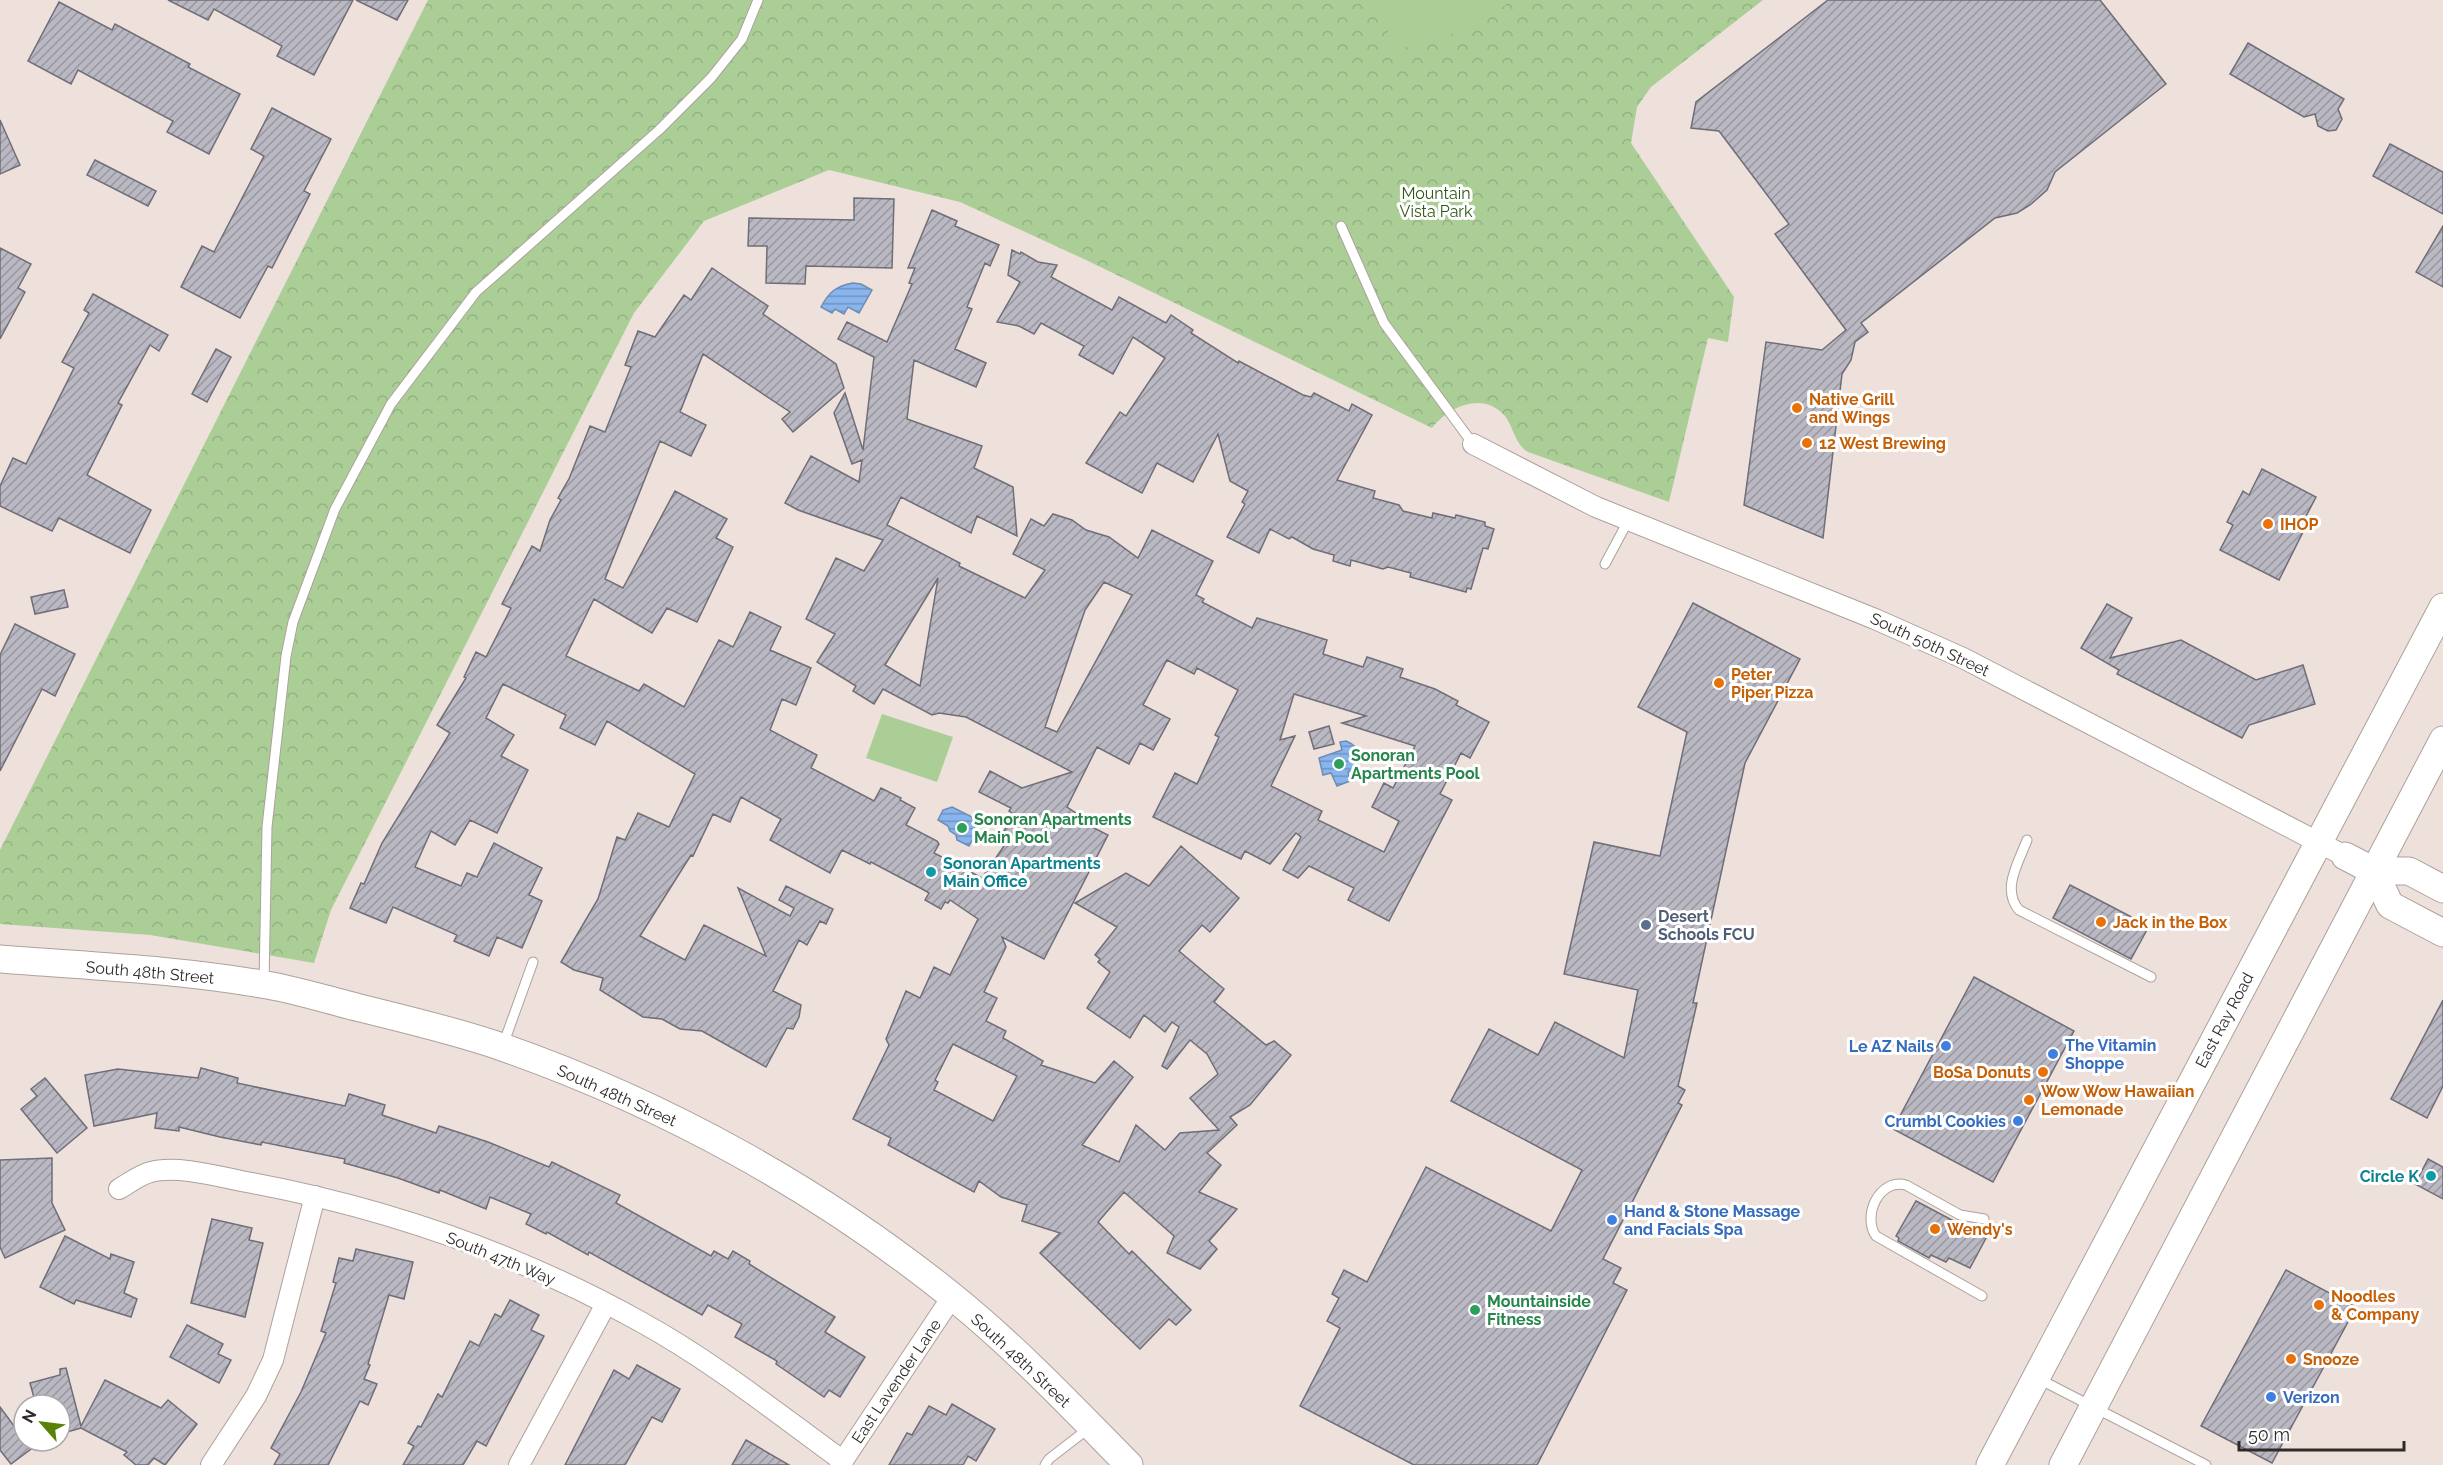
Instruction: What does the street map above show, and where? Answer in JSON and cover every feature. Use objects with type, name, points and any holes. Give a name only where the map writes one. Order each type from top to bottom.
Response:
[{"type":"main road","name":"East Ray Road","points":[[1990,1465],[2443,607]]},
{"type":"main road","points":[[2063,1465],[2443,740]]},
{"type":"main road","name":"South 50th Street","points":[[2345,856],[2374,871],[2409,871],[2443,889]]},
{"type":"main road","points":[[2374,871],[2390,905],[2443,933]]},
{"type":"main road","name":"South 48th Street","points":[[0,959],[197,975],[264,984],[437,1027],[502,1047],[651,1108],[755,1162],[883,1245],[952,1297],[1022,1358],[1129,1465]]},
{"type":"street","name":"South 50th Street","points":[[1473,444],[1628,521],[1696,546],[1964,658],[2345,856]]},
{"type":"street","name":"South 47th Way","points":[[119,1189],[152,1172],[188,1171],[315,1196],[382,1213],[435,1231],[544,1274],[643,1323],[688,1351],[841,1463]]},
{"type":"street","points":[[211,1465],[256,1396],[273,1360],[315,1196]]},
{"type":"street","name":"East Lavender Lane","points":[[841,1463],[952,1297]]},
{"type":"street","points":[[519,1465],[606,1304]]},
{"type":"lane","points":[[264,984],[267,827],[286,656],[293,622],[335,509],[391,404],[476,292],[659,130],[711,78],[742,39],[758,0]]},
{"type":"lane","points":[[1341,226],[1384,324],[1473,444]]},
{"type":"lane","points":[[1605,564],[1628,521]]},
{"type":"lane","points":[[2027,840],[2010,885],[2013,903],[2019,910],[2151,977]]},
{"type":"lane","points":[[502,1047],[533,962]]},
{"type":"lane","points":[[1982,1296],[1876,1236],[1870,1220],[1876,1200],[1884,1188],[1897,1182],[1960,1215],[1984,1219]]},
{"type":"lane","points":[[2036,1378],[2206,1465]]},
{"type":"lane","points":[[1045,1465],[1091,1426]]},
{"type":"green space","name":"Mountain Vista Park","points":[[428,0],[1763,0],[1651,87],[1637,107],[1631,143],[1734,297],[1728,342],[1708,338],[1669,502],[1528,452],[1519,444],[1506,417],[1493,407],[1474,403],[1465,405],[1447,414],[1432,428],[1086,260],[960,202],[829,170],[704,221],[634,313],[331,910],[314,963],[150,935],[0,924],[0,850]]},
{"type":"green space","points":[[1379,0],[1512,0],[1471,26],[1425,43],[1393,50]]},
{"type":"green space","points":[[882,714],[953,737],[937,782],[866,758]]},
{"type":"water","points":[[853,283],[861,284],[872,290],[859,313],[848,307],[844,314],[835,309],[832,313],[821,307],[834,290]]},
{"type":"water","name":"Sonoran Apartments Pool","points":[[1346,741],[1356,748],[1360,756],[1357,764],[1348,772],[1350,781],[1337,786],[1331,773],[1323,775],[1319,758],[1342,750],[1340,742]]},
{"type":"water","name":"Sonoran Apartments Main Pool","points":[[952,807],[972,817],[976,833],[969,846],[957,840],[956,835],[950,831],[948,826],[938,820],[943,810]]},
{"type":"building","points":[[168,0],[353,0],[314,75],[277,56],[282,46],[214,9],[208,20]]},
{"type":"building","points":[[356,0],[408,0],[397,20]]},
{"type":"building","points":[[1828,0],[2100,0],[2166,84],[2055,172],[2047,190],[2030,205],[2017,213],[1995,218],[1861,323],[1868,332],[1855,342],[1851,360],[1842,374],[1823,538],[1744,505],[1766,342],[1822,350],[1846,330],[1775,234],[1789,224],[1719,131],[1691,128],[1696,102]]},
{"type":"building","points":[[59,2],[112,30],[115,24],[190,64],[188,67],[240,94],[209,154],[167,132],[173,121],[78,70],[71,84],[28,61]]},
{"type":"building","points":[[2248,43],[2344,99],[2338,109],[2342,119],[2336,130],[2328,131],[2318,126],[2315,114],[2304,117],[2230,74]]},
{"type":"building","points":[[272,108],[331,139],[304,191],[310,194],[272,268],[268,266],[240,318],[181,287],[202,246],[214,252],[264,156],[251,149]]},
{"type":"building","points":[[0,120],[20,165],[0,174]]},
{"type":"building","points":[[2390,144],[2443,172],[2443,214],[2373,176]]},
{"type":"building","points":[[95,160],[156,191],[148,206],[87,175]]},
{"type":"building","points":[[854,198],[894,199],[892,268],[806,266],[805,284],[766,283],[767,246],[748,246],[749,218],[854,220]]},
{"type":"building","points":[[932,210],[957,221],[955,226],[999,245],[990,266],[985,263],[967,307],[972,309],[955,349],[986,363],[976,387],[914,360],[907,419],[982,446],[974,468],[1013,487],[1017,536],[977,516],[971,533],[901,497],[887,525],[960,563],[959,566],[1025,598],[1045,570],[1013,554],[1031,519],[1044,526],[1053,514],[1072,520],[1086,530],[1109,537],[1138,558],[1152,530],[1213,561],[1196,595],[1204,599],[1202,602],[1252,628],[1257,618],[1327,640],[1323,654],[1363,667],[1367,657],[1403,669],[1400,677],[1435,689],[1458,701],[1456,705],[1489,722],[1470,758],[1461,753],[1440,794],[1452,800],[1389,921],[1348,900],[1354,888],[1309,866],[1298,878],[1283,870],[1301,837],[1296,833],[1270,864],[1245,851],[1241,859],[1153,817],[1175,773],[1197,784],[1219,737],[1215,735],[1238,690],[1197,668],[1194,674],[1167,660],[1143,705],[1170,719],[1153,750],[1140,743],[1129,764],[1097,747],[1067,807],[1088,821],[1086,824],[1108,835],[1044,959],[1002,937],[1006,947],[984,992],[997,998],[986,1021],[1006,1031],[1003,1038],[1043,1061],[1041,1065],[1095,1083],[1114,1061],[1133,1077],[1082,1145],[1119,1162],[1136,1125],[1165,1150],[1180,1133],[1219,1130],[1190,1098],[1218,1074],[1207,1054],[1190,1040],[1167,1069],[1162,1066],[1179,1027],[1172,1022],[1165,1032],[1144,1015],[1130,1038],[1087,1008],[1110,972],[1098,962],[1100,959],[1095,955],[1117,927],[1075,903],[1126,873],[1149,886],[1181,846],[1239,898],[1210,932],[1202,925],[1179,951],[1224,989],[1214,1002],[1266,1045],[1274,1041],[1291,1055],[1250,1105],[1230,1117],[1237,1125],[1207,1153],[1221,1165],[1199,1192],[1237,1209],[1209,1241],[1217,1249],[1200,1269],[1167,1253],[1174,1236],[1124,1192],[1098,1222],[1129,1254],[1132,1251],[1191,1310],[1176,1325],[1169,1319],[1140,1349],[1040,1253],[1060,1233],[1022,1221],[1027,1205],[1001,1197],[979,1181],[974,1192],[888,1145],[891,1138],[853,1119],[889,1045],[886,1039],[906,991],[920,998],[934,967],[950,975],[978,919],[950,900],[948,903],[945,902],[941,909],[925,900],[929,893],[924,890],[871,862],[870,864],[842,850],[830,873],[770,840],[781,819],[741,797],[730,822],[713,814],[693,856],[691,855],[640,936],[685,960],[704,925],[766,956],[738,888],[790,916],[794,908],[779,900],[786,886],[833,909],[826,924],[820,921],[807,945],[799,940],[773,991],[801,1005],[799,1017],[793,1029],[787,1028],[766,1067],[702,1031],[680,1029],[662,1019],[643,1017],[600,990],[603,978],[574,970],[561,962],[598,899],[617,837],[625,840],[638,813],[669,827],[695,774],[607,721],[595,745],[560,728],[566,715],[503,684],[486,718],[514,735],[501,756],[528,770],[497,833],[470,820],[455,845],[431,831],[415,867],[461,886],[467,873],[477,877],[494,843],[542,868],[529,895],[542,901],[522,948],[497,937],[489,956],[454,941],[457,935],[393,907],[386,923],[350,908],[361,883],[364,884],[382,843],[450,733],[437,725],[466,678],[464,677],[476,652],[486,657],[511,608],[502,604],[532,546],[540,551],[550,520],[561,500],[558,498],[569,479],[590,426],[605,432],[631,367],[625,365],[638,331],[655,337],[684,295],[691,300],[712,268],[768,306],[763,314],[836,364],[844,388],[793,432],[782,419],[790,412],[703,354],[680,412],[706,425],[691,456],[660,441],[605,579],[623,588],[675,491],[727,519],[716,538],[733,547],[697,622],[667,608],[652,633],[594,599],[566,656],[639,691],[644,684],[684,707],[719,640],[733,647],[750,612],[781,627],[770,650],[811,668],[796,705],[782,699],[770,730],[817,755],[811,768],[874,801],[881,788],[901,798],[900,800],[915,808],[906,825],[937,841],[939,844],[934,853],[982,878],[1004,846],[1001,835],[1015,815],[1009,811],[1011,808],[979,792],[990,771],[1022,788],[1072,772],[966,717],[939,713],[932,715],[883,689],[874,704],[853,691],[856,686],[817,662],[835,634],[806,619],[836,558],[864,571],[883,540],[798,510],[785,503],[811,456],[859,482],[862,460],[852,464],[834,413],[845,393],[863,450],[874,357],[838,339],[847,322],[887,342],[912,284],[909,283],[915,268],[908,268]],"holes":[[[938,578],[920,686],[885,665]],[[1104,582],[1132,595],[1057,732],[1045,727],[1085,610]],[[1294,694],[1366,716],[1342,723],[1415,746],[1393,788],[1384,783],[1372,807],[1399,821],[1384,852],[1318,820],[1322,811],[1271,786],[1295,736],[1280,740]],[[953,1044],[1017,1076],[993,1121],[934,1090],[938,1082],[935,1080]]]},
{"type":"building","points":[[2443,226],[2443,287],[2416,272]]},
{"type":"building","points":[[0,248],[31,264],[18,288],[25,292],[0,339]]},
{"type":"building","points":[[1012,250],[1020,254],[1021,252],[1038,262],[1057,265],[1051,277],[1112,310],[1119,297],[1166,323],[1171,315],[1193,330],[1191,333],[1238,363],[1239,361],[1303,395],[1311,397],[1314,393],[1349,411],[1352,404],[1372,415],[1337,480],[1375,491],[1373,498],[1399,505],[1403,511],[1432,518],[1433,513],[1455,518],[1456,515],[1485,522],[1485,526],[1494,529],[1488,549],[1483,548],[1471,589],[1467,588],[1466,592],[1410,577],[1411,573],[1388,567],[1383,569],[1351,560],[1350,566],[1333,561],[1334,555],[1313,549],[1292,537],[1289,539],[1270,529],[1259,553],[1227,537],[1245,504],[1242,502],[1248,491],[1230,481],[1218,434],[1193,482],[1157,463],[1142,493],[1086,463],[1120,412],[1126,416],[1165,358],[1133,337],[1113,374],[1079,355],[1084,346],[1041,323],[1034,334],[1019,326],[997,322],[1020,282],[1008,275]]},
{"type":"building","points":[[93,294],[168,335],[159,351],[150,345],[118,403],[122,405],[87,475],[151,510],[130,553],[59,518],[52,531],[0,506],[0,486],[13,458],[26,464],[74,368],[62,362],[89,313],[84,310]]},
{"type":"building","points":[[216,349],[231,357],[207,402],[192,394]]},
{"type":"building","name":"IHOP","points":[[2262,469],[2316,497],[2303,522],[2307,524],[2279,580],[2220,550],[2233,525],[2227,522],[2243,491],[2249,495]]},
{"type":"building","points":[[64,590],[68,607],[35,614],[31,597]]},
{"type":"building","points":[[1693,603],[1800,659],[1745,763],[1693,1003],[1697,1003],[1678,1086],[1685,1090],[1678,1103],[1682,1105],[1603,1259],[1621,1268],[1613,1283],[1627,1290],[1537,1465],[1414,1465],[1300,1406],[1340,1328],[1327,1321],[1339,1298],[1332,1294],[1344,1270],[1367,1282],[1426,1167],[1551,1231],[1582,1170],[1451,1101],[1489,1029],[1538,1055],[1555,1022],[1624,1058],[1638,990],[1564,974],[1594,842],[1660,856],[1687,732],[1638,707]]},
{"type":"building","points":[[2107,604],[2132,618],[2110,658],[2181,640],[2256,680],[2303,665],[2315,704],[2249,725],[2242,738],[2117,674],[2119,670],[2081,648]]},
{"type":"building","points":[[15,624],[75,654],[55,696],[42,689],[0,771],[0,655]]},
{"type":"building","points":[[1329,726],[1334,744],[1314,749],[1309,732]]},
{"type":"building","name":"Jack in the Box","points":[[2070,885],[2149,926],[2131,959],[2053,918]]},
{"type":"building","points":[[1974,977],[2074,1031],[1993,1182],[1893,1129]]},
{"type":"building","points":[[2443,1000],[2443,1086],[2427,1118],[2391,1099]]},
{"type":"building","points":[[201,1068],[238,1078],[237,1083],[345,1106],[349,1094],[385,1105],[382,1115],[436,1133],[439,1126],[488,1142],[549,1167],[552,1162],[620,1195],[616,1203],[711,1256],[714,1251],[728,1259],[733,1251],[750,1261],[749,1264],[835,1317],[825,1332],[865,1357],[840,1397],[829,1390],[824,1397],[776,1364],[777,1361],[735,1337],[742,1324],[708,1305],[702,1315],[589,1252],[588,1255],[547,1232],[546,1234],[526,1224],[531,1214],[490,1197],[486,1209],[440,1190],[439,1193],[398,1178],[344,1163],[345,1159],[262,1142],[261,1145],[179,1127],[179,1131],[155,1128],[157,1113],[94,1126],[85,1075],[118,1069],[198,1078]]},
{"type":"building","points":[[45,1078],[87,1128],[57,1153],[21,1109],[37,1096],[31,1089]]},
{"type":"building","points":[[52,1158],[52,1203],[65,1230],[5,1258],[0,1247],[0,1160]]},
{"type":"building","name":"Circle K","points":[[2428,1159],[2443,1167],[2443,1199],[2415,1184]]},
{"type":"building","name":"Wendy's","points":[[1916,1201],[1986,1238],[1970,1268],[1949,1258],[1946,1262],[1931,1255],[1929,1258],[1898,1241],[1899,1238],[1896,1236]]},
{"type":"building","points":[[212,1219],[252,1228],[249,1240],[263,1243],[245,1317],[191,1303]]},
{"type":"building","points":[[65,1236],[110,1259],[111,1254],[134,1262],[124,1293],[137,1299],[131,1317],[76,1300],[74,1304],[40,1287]]},
{"type":"building","points":[[356,1249],[413,1262],[404,1299],[389,1295],[368,1364],[370,1365],[364,1379],[377,1384],[368,1405],[360,1401],[328,1465],[274,1465],[280,1454],[271,1448],[301,1392],[326,1333],[321,1331],[336,1283],[333,1282],[339,1258],[353,1261]]},
{"type":"building","points":[[2286,1270],[2356,1307],[2272,1463],[2201,1426]]},
{"type":"building","points":[[510,1300],[539,1315],[531,1330],[544,1336],[486,1446],[477,1441],[463,1465],[403,1465],[414,1446],[408,1443],[418,1426],[421,1427],[438,1394],[442,1397],[470,1341],[479,1346],[495,1314],[501,1317]]},
{"type":"building","points":[[187,1325],[223,1344],[218,1354],[231,1360],[219,1383],[170,1357]]},
{"type":"building","points":[[637,1365],[680,1389],[662,1422],[652,1417],[625,1465],[565,1465],[614,1370],[629,1379]]},
{"type":"building","points":[[66,1368],[81,1426],[105,1380],[161,1408],[168,1400],[197,1424],[165,1465],[154,1458],[148,1465],[136,1465],[124,1455],[127,1452],[81,1428],[72,1431],[72,1393],[33,1393],[30,1383],[60,1375],[60,1369]]},
{"type":"building","points":[[952,1404],[995,1429],[976,1461],[968,1456],[963,1465],[889,1465],[907,1433],[912,1435],[929,1406],[946,1415]]},
{"type":"building","points":[[0,1407],[12,1423],[12,1453],[26,1453],[11,1464],[0,1450]]},
{"type":"building","points":[[746,1440],[789,1465],[732,1465]]},
{"type":"place","name":"Native Grill and Wings","points":[[1797,408]]},
{"type":"place","name":"12 West Brewing","points":[[1807,443]]},
{"type":"place","name":"IHOP","points":[[2268,524]]},
{"type":"place","name":"Peter Piper Pizza","points":[[1719,683]]},
{"type":"place","name":"Sonoran Apartments Pool","points":[[1339,764]]},
{"type":"place","name":"Sonoran Apartments Main Pool","points":[[962,828]]},
{"type":"place","name":"Sonoran Apartments Main Office","points":[[931,872]]},
{"type":"place","name":"Jack in the Box","points":[[2101,922]]},
{"type":"place","name":"Desert Schools FCU","points":[[1646,925]]},
{"type":"place","name":"Le AZ Nails","points":[[1946,1046]]},
{"type":"place","name":"The Vitamin Shoppe","points":[[2053,1054]]},
{"type":"place","name":"BoSa Donuts","points":[[2043,1072]]},
{"type":"place","name":"Wow Wow Hawaiian Lemonade","points":[[2029,1100]]},
{"type":"place","name":"Crumbl Cookies","points":[[2018,1121]]},
{"type":"place","name":"Circle K","points":[[2431,1176]]},
{"type":"place","name":"Hand & Stone Massage and Facials Spa","points":[[1612,1220]]},
{"type":"place","name":"Wendy's","points":[[1935,1229]]},
{"type":"place","name":"Noodles & Company","points":[[2319,1305]]},
{"type":"place","name":"Mountainside Fitness","points":[[1475,1310]]},
{"type":"place","name":"Snooze","points":[[2291,1359]]},
{"type":"place","name":"Verizon","points":[[2271,1397]]}]
